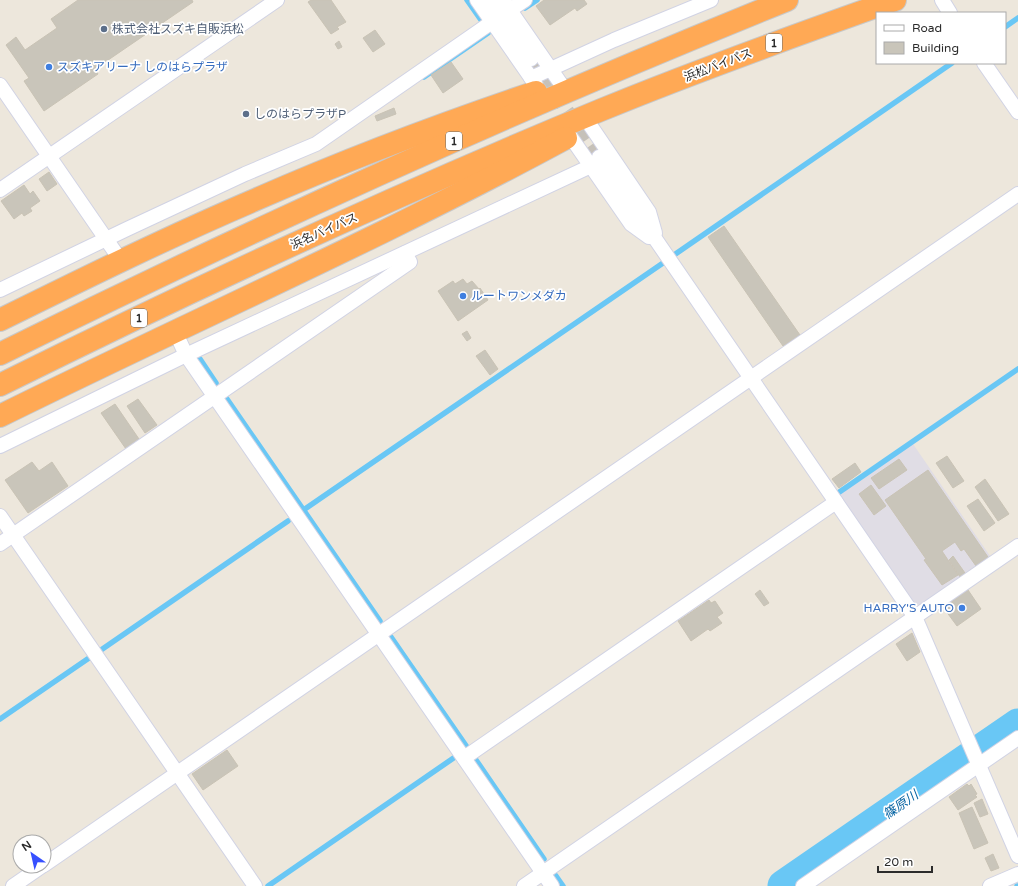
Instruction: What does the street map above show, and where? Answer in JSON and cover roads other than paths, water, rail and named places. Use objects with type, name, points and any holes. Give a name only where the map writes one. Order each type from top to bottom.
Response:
[{"type":"highway","name":"1","points":[[0,354],[267,226],[420,156],[787,0]]},
{"type":"highway","name":"浜松バイパス","points":[[654,89],[895,0]]},
{"type":"highway","points":[[0,320],[120,262],[255,200],[315,174],[430,129],[535,84],[556,76],[643,60]]},
{"type":"highway","points":[[0,416],[405,222],[570,136],[654,89]]},
{"type":"highway","name":"浜名バイパス","points":[[0,385],[185,296],[404,195],[513,147],[654,89]]},
{"type":"street","points":[[0,190],[277,0]]},
{"type":"street","points":[[477,0],[535,84]]},
{"type":"street","points":[[490,0],[531,59]]},
{"type":"street","points":[[525,0],[507,5],[556,76],[614,40],[711,0]]},
{"type":"street","points":[[942,0],[949,12]]},
{"type":"street","points":[[0,290],[245,174],[316,144],[492,22]]},
{"type":"street","points":[[985,64],[1018,112]]},
{"type":"street","points":[[0,85],[106,239],[120,262]]},
{"type":"street","points":[[590,125],[649,212],[658,245]]},
{"type":"street","points":[[570,136],[595,162],[631,224],[658,245],[915,617],[1018,856]]},
{"type":"street","points":[[0,446],[186,355],[595,162]]},
{"type":"street","points":[[52,859],[1018,194]]},
{"type":"street","points":[[0,544],[410,262],[405,252]]},
{"type":"street","points":[[175,331],[186,355],[552,886]]},
{"type":"street","points":[[464,758],[836,502]]},
{"type":"street","points":[[0,516],[255,886]]},
{"type":"street","points":[[524,886],[1018,546]]},
{"type":"street","points":[[803,886],[976,758],[1018,738]]},
{"type":"street","points":[[13,886],[30,874]]},
{"type":"street","points":[[990,886],[1018,874]]},
{"type":"waterway","points":[[467,0],[481,20]]},
{"type":"waterway","points":[[525,8],[537,0]]},
{"type":"waterway","points":[[1006,26],[1018,18]]},
{"type":"waterway","points":[[424,77],[488,33]]},
{"type":"waterway","points":[[674,255],[951,64]]},
{"type":"waterway","points":[[302,511],[663,263]]},
{"type":"waterway","points":[[200,359],[216,383]]},
{"type":"waterway","points":[[838,493],[1018,369]]},
{"type":"waterway","points":[[227,399],[380,621]]},
{"type":"waterway","points":[[101,650],[288,521]]},
{"type":"waterway","points":[[391,637],[469,750]]},
{"type":"waterway","points":[[0,719],[89,658]]},
{"type":"waterway","name":"篠原川","points":[[784,886],[1018,725]]},
{"type":"waterway","points":[[268,886],[455,757]]},
{"type":"waterway","points":[[476,760],[544,859]]},
{"type":"waterway","points":[[556,876],[563,886]]},
{"type":"tunnel","points":[[531,59],[599,157]]},
{"type":"place","name":"株式会社スズキ自販浜松","points":[[104,29]]},
{"type":"place","name":"スズキアリーナ しのはらプラザ","points":[[49,67]]},
{"type":"place","name":"しのはらプラザP","points":[[246,114]]},
{"type":"place","name":"ルートワンメダカ","points":[[463,296]]},
{"type":"place","name":"HARRY'S AUTO","points":[[962,608]]}]
